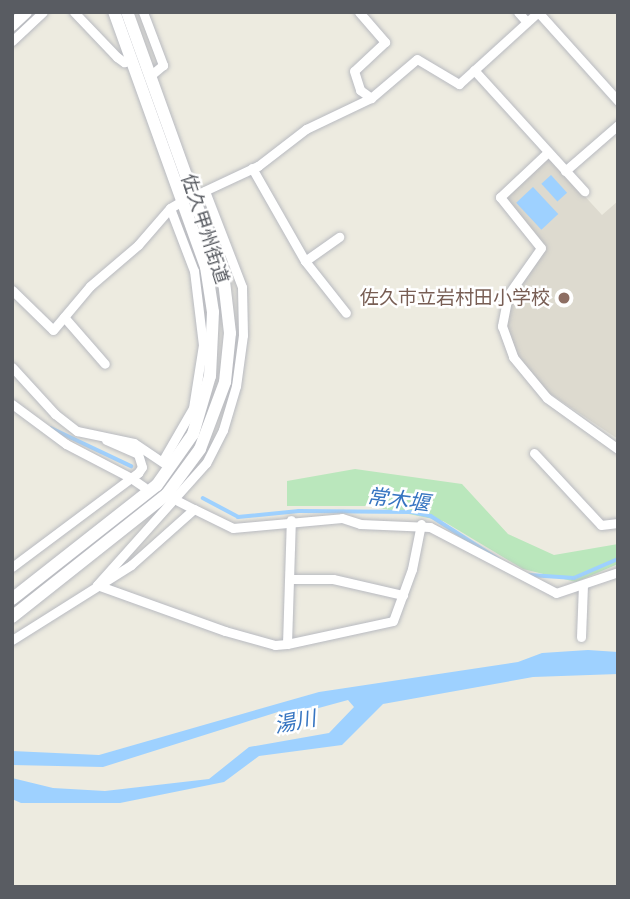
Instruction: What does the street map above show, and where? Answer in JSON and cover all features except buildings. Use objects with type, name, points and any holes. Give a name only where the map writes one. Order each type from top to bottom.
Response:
[{"type":"main road","points":[[12,25],[26,12]]},
{"type":"main road","name":"佐久甲州街道","points":[[12,599],[150,486],[193,434],[214,354],[210,288],[176,204],[114,12]]},
{"type":"main road","name":"佐久甲州街道","points":[[12,617],[179,486],[214,419],[229,347],[224,281],[200,193],[150,75],[127,12]]},
{"type":"street","points":[[12,41],[43,12]]},
{"type":"street","points":[[74,12],[117,57],[131,60]]},
{"type":"street","points":[[143,12],[163,65],[150,75]]},
{"type":"street","points":[[359,12],[385,42],[354,71],[360,90],[371,98]]},
{"type":"street","points":[[518,12],[527,22]]},
{"type":"street","points":[[12,290],[52,330],[176,204],[252,169],[306,129],[371,98],[417,59],[454,85],[538,12],[618,101]]},
{"type":"street","points":[[474,70],[584,191]]},
{"type":"street","points":[[565,171],[618,125]]},
{"type":"street","points":[[548,152],[500,197],[541,248],[508,295],[502,326],[513,357],[547,398],[618,449]]},
{"type":"street","points":[[252,169],[305,261],[346,313]]},
{"type":"street","points":[[12,404],[41,430],[150,486],[193,408],[203,345],[194,271],[176,204]]},
{"type":"street","points":[[305,261],[339,237]]},
{"type":"street","points":[[64,317],[105,364]]},
{"type":"street","points":[[12,367],[66,424],[138,454],[142,467],[12,567]]},
{"type":"street","points":[[106,440],[134,443],[163,460]]},
{"type":"street","points":[[534,453],[601,525],[618,523]]},
{"type":"street","points":[[179,486],[156,523],[96,580],[101,586],[225,631],[275,645],[388,625],[404,596],[421,524]]},
{"type":"street","points":[[178,501],[233,528],[291,520],[342,518],[360,524],[421,524],[548,591],[583,586],[618,572]]},
{"type":"street","points":[[12,640],[101,586],[194,509]]},
{"type":"street","points":[[287,644],[291,520]]},
{"type":"street","points":[[290,579],[333,579],[404,596]]},
{"type":"street","points":[[581,637],[583,586]]},
{"type":"shaded area","name":"佐久市立岩村田小学校","points":[[549,157],[602,215],[618,201],[618,439],[546,391],[515,354],[505,324],[505,309],[515,288],[546,246],[505,198]]},
{"type":"green space","points":[[355,469],[462,484],[508,534],[554,555],[618,544],[618,564],[576,582],[523,569],[443,521],[370,506],[287,506],[287,481]]},
{"type":"water","points":[[551,175],[567,193],[557,202],[541,184]]},
{"type":"water","points":[[533,187],[558,214],[541,230],[516,203]]},
{"type":"water","name":"湯川","points":[[588,650],[618,652],[618,674],[533,677],[383,704],[342,745],[259,756],[224,782],[120,803],[21,803],[12,799],[12,778],[53,788],[105,791],[209,779],[249,747],[329,733],[354,707],[348,700],[282,718],[281,711],[103,767],[12,765],[12,751],[99,755],[319,692],[518,662],[542,653]]},
{"type":"waterway","points":[[51,428],[131,466]]},
{"type":"waterway","name":"常木堰","points":[[203,498],[238,517],[299,511],[412,512],[431,516],[498,559]]},
{"type":"waterway","name":"常木堰","points":[[530,575],[574,578],[618,559]]},
{"type":"place","name":"佐久市立岩村田小学校","points":[[564,298]]}]
